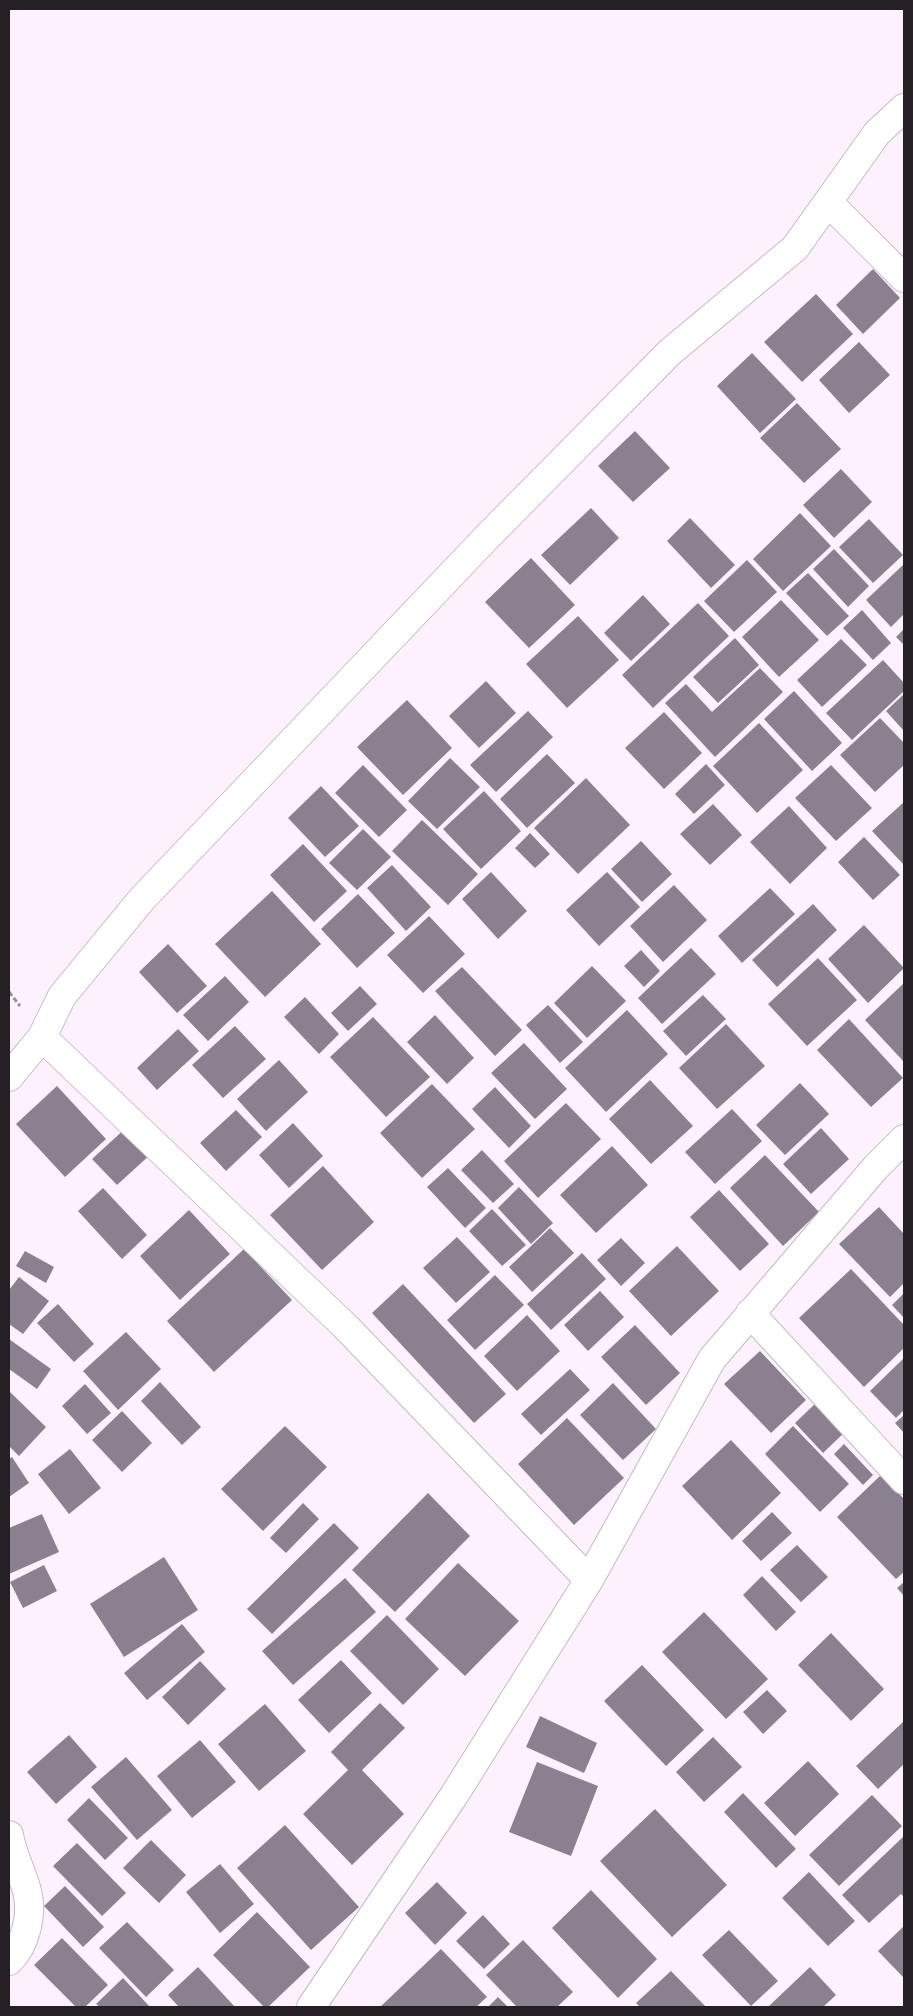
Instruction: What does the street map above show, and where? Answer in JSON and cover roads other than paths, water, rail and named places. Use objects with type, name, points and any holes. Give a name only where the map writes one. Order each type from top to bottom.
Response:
[{"type":"street","points":[[9,1076],[42,1037],[62,996],[142,899],[483,542],[670,352],[795,248],[877,133],[904,108]]},
{"type":"street","points":[[828,202],[904,278]]},
{"type":"street","points":[[42,1037],[346,1327],[589,1580]]},
{"type":"street","points":[[311,2007],[453,1797],[589,1580],[712,1359],[750,1312],[876,1168],[904,1139]]},
{"type":"street","points":[[750,1312],[904,1480]]},
{"type":"street","points":[[9,1835],[27,1893],[28,1928],[9,1961]]}]
